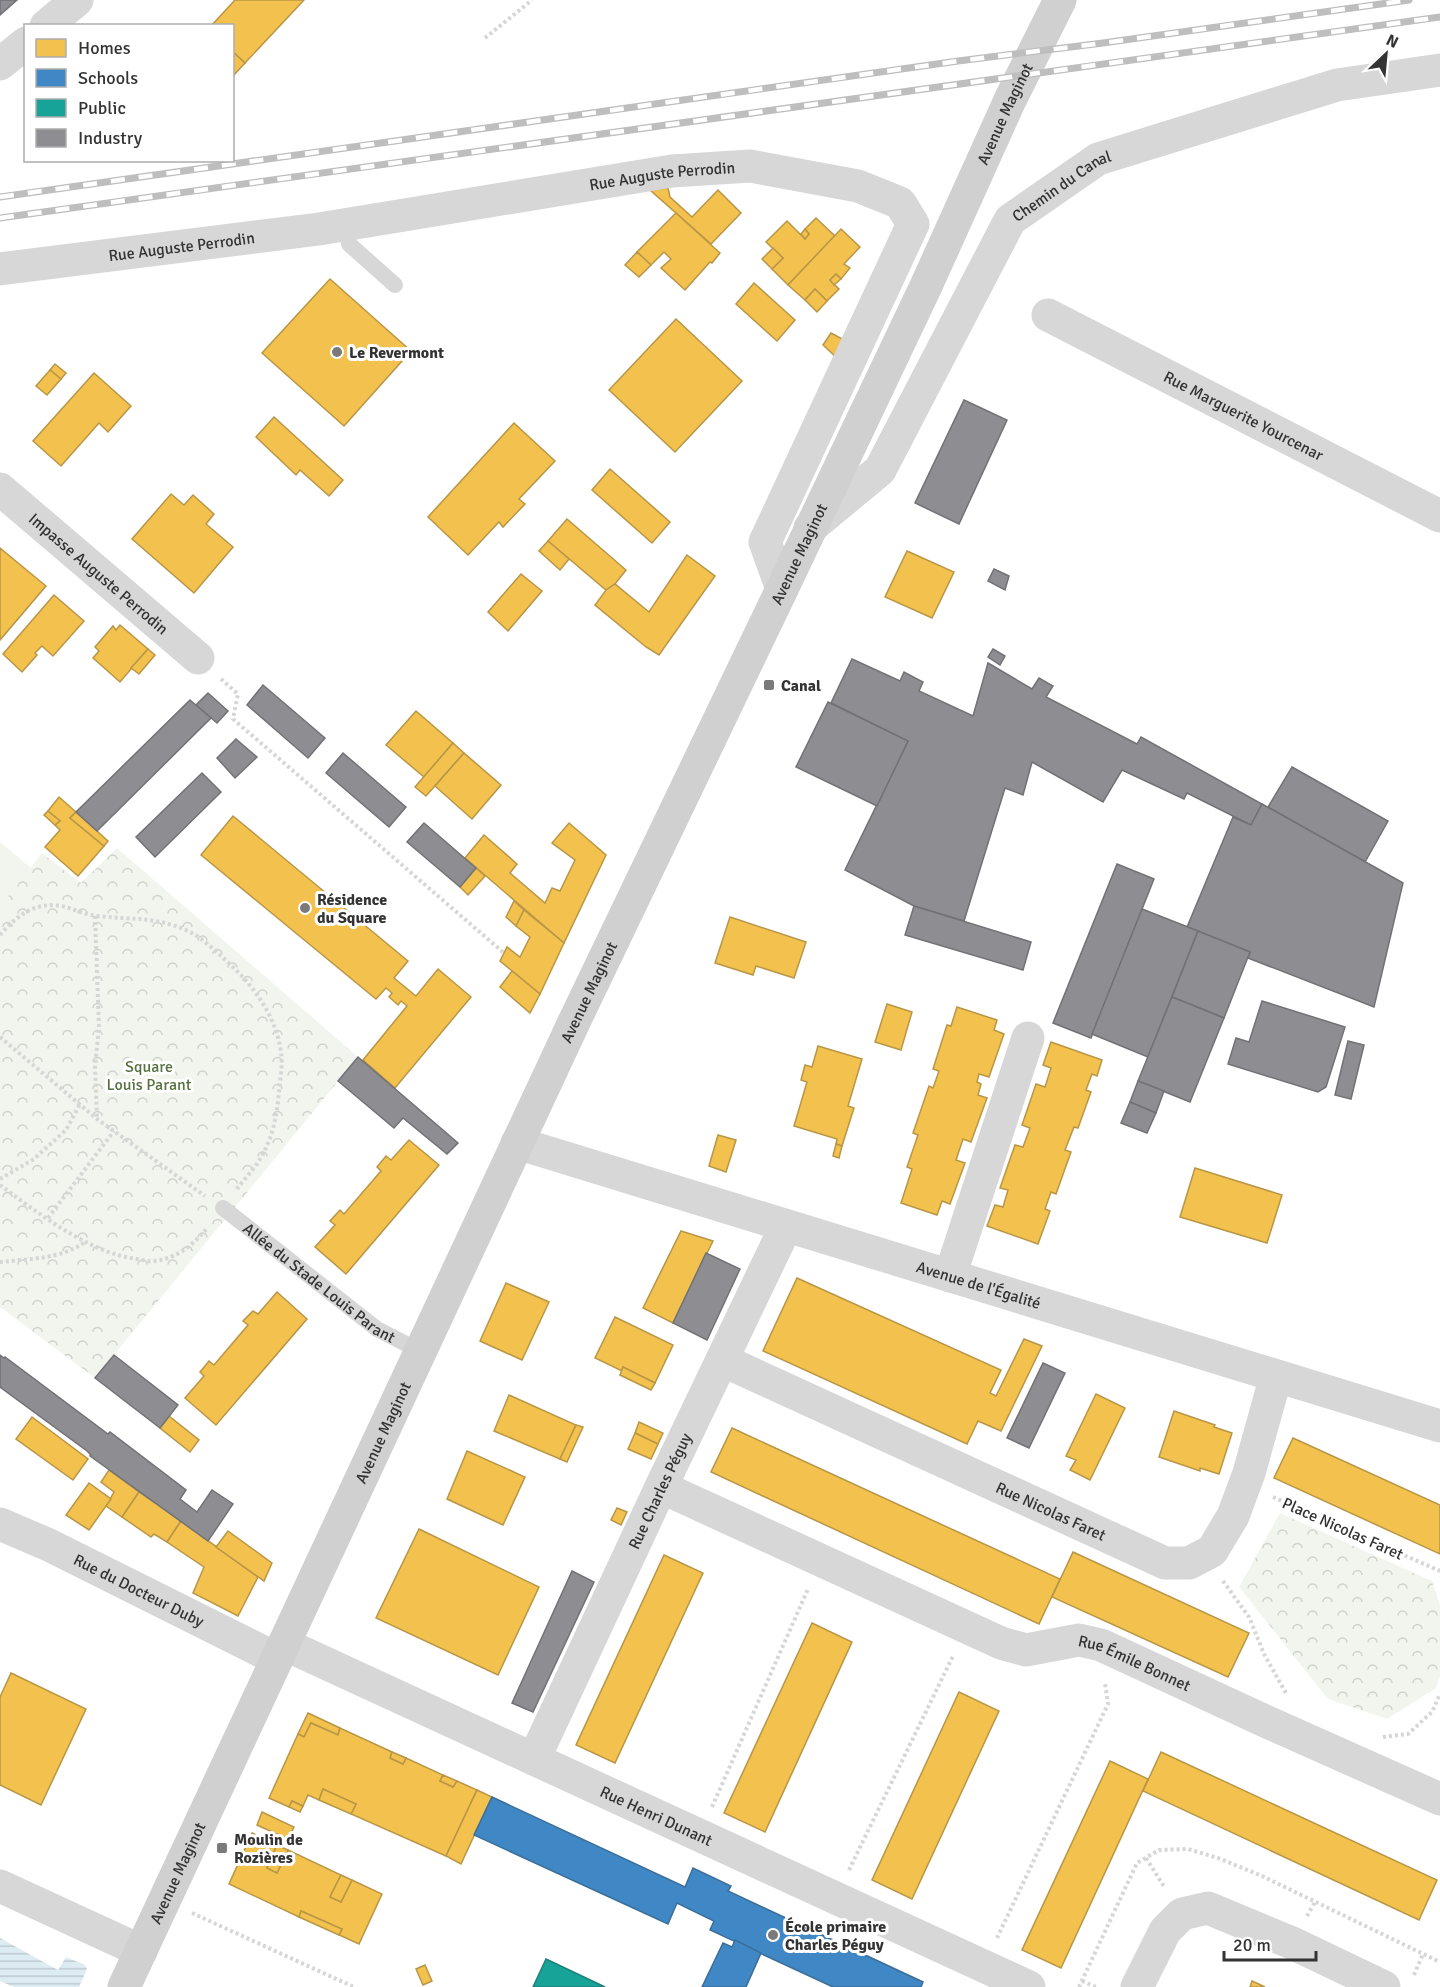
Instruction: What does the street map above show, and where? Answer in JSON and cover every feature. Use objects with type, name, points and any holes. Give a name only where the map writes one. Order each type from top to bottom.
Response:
[{"type":"main road","name":"Avenue Maginot","points":[[132,1970],[517,1143],[926,286],[1010,100],[1060,0]]},
{"type":"street","points":[[48,24],[77,0]]},
{"type":"street","points":[[0,64],[24,45]]},
{"type":"street","name":"Chemin du Canal","points":[[810,528],[880,470],[1010,220],[1098,159],[1337,85],[1440,70]]},
{"type":"street","name":"Rue Auguste Perrodin","points":[[0,269],[346,225],[672,171],[750,166],[858,186],[900,203],[913,224],[765,542],[782,590]]},
{"type":"street","name":"Rue Marguerite Yourcenar","points":[[1048,315],[1440,516]]},
{"type":"street","name":"Impasse Auguste Perrodin","points":[[0,489],[198,658]]},
{"type":"street","points":[[950,1276],[1028,1038]]},
{"type":"street","name":"Avenue de l'Égalité","points":[[517,1143],[1440,1426]]},
{"type":"street","name":"Rue Charles Péguy","points":[[534,1759],[786,1226]]},
{"type":"street","name":"Rue Nicolas Faret","points":[[722,1360],[1165,1563],[1190,1563],[1204,1555]]},
{"type":"street","points":[[1204,1555],[1212,1551],[1233,1516],[1245,1485],[1276,1376]]},
{"type":"street","name":"Rue Émile Bonnet","points":[[661,1487],[1001,1643],[1026,1650],[1079,1640],[1101,1646],[1440,1799]]},
{"type":"street","name":"Rue du Docteur Duby","points":[[0,1524],[280,1651]]},
{"type":"street","name":"Rue Henri Dunant","points":[[280,1651],[534,1759],[1029,1987]]},
{"type":"street","points":[[0,1887],[132,1970]]},
{"type":"street","points":[[1137,1987],[1165,1931],[1182,1914],[1208,1908],[1292,1943],[1399,1982]]},
{"type":"lane","points":[[346,225],[349,244],[395,285]]},
{"type":"lane","name":"Allée du Stade Louis Parant","points":[[223,1208],[377,1329],[420,1351]]},
{"type":"path","points":[[485,38],[531,0]]},
{"type":"path","points":[[198,658],[238,694],[233,719],[504,953]]},
{"type":"path","points":[[0,935],[25,911],[45,904],[94,916],[137,917],[164,922],[190,932],[241,973],[261,1001],[275,1030],[281,1052],[278,1102],[272,1133],[265,1151],[197,1241],[177,1255],[154,1262],[125,1258],[95,1248],[0,1185]]},
{"type":"path","points":[[94,916],[99,1028],[95,1067],[97,1119]]},
{"type":"path","points":[[0,1037],[97,1119],[223,1208]]},
{"type":"path","points":[[0,1179],[34,1159],[66,1130],[80,1104]]},
{"type":"path","points":[[48,1218],[114,1131]]},
{"type":"path","points":[[0,1263],[44,1257],[76,1249],[86,1242]]},
{"type":"path","name":"Place Nicolas Faret","points":[[1245,1485],[1440,1571]]},
{"type":"path","points":[[1204,1555],[1249,1617],[1264,1654],[1288,1695]]},
{"type":"path","points":[[699,1835],[821,1560]]},
{"type":"path","points":[[835,1898],[951,1662],[964,1626]]},
{"type":"path","points":[[984,1966],[1108,1704],[1101,1646]]},
{"type":"path","points":[[1379,1738],[1408,1734],[1432,1712],[1440,1694]]},
{"type":"path","points":[[164,1900],[354,1987]]},
{"type":"path","points":[[1399,1982],[1423,1954]]},
{"type":"path","points":[[1082,1981],[1096,1987]]},
{"type":"green space","points":[[0,842],[31,868],[0,907]]},
{"type":"green space","name":"Square Louis Parant","points":[[117,848],[358,1057],[95,1378],[0,1307],[0,907],[42,853],[81,883]]},
{"type":"green space","points":[[1280,1513],[1432,1581],[1440,1605],[1440,1676],[1436,1688],[1387,1719],[1328,1699],[1239,1587]]},
{"type":"shaded area","points":[[0,1938],[58,1970],[66,1957],[85,1965],[87,1969],[79,1987],[14,1987],[0,1981]]},
{"type":"building: Homes","points":[[235,0],[304,0],[245,63],[234,53],[234,24],[213,24]]},
{"type":"building: Homes","points":[[234,53],[245,63],[234,75]]},
{"type":"building: Homes","points":[[668,188],[670,197],[692,217],[718,190],[741,213],[711,244],[650,190]]},
{"type":"building: Homes","points":[[676,213],[720,253],[685,290],[661,268],[671,259],[664,252],[651,265],[637,252]]},
{"type":"building: Homes","points":[[816,218],[835,236],[788,285],[772,269],[783,258],[766,242],[787,221],[805,239],[809,234],[805,229]]},
{"type":"building: Homes","points":[[805,229],[809,234],[805,239],[801,234]]},
{"type":"building: Homes","points":[[841,229],[860,247],[844,264],[850,268],[841,279],[836,274],[830,280],[839,289],[827,301],[815,289],[805,300],[788,285]]},
{"type":"building: Homes","points":[[773,248],[783,258],[772,269],[762,259]]},
{"type":"building: Homes","points":[[637,252],[651,265],[639,277],[625,265]]},
{"type":"building: Homes","points":[[836,274],[841,279],[834,285],[830,280]]},
{"type":"building: Homes","name":"Le Revermont","points":[[330,279],[411,351],[344,426],[262,353]]},
{"type":"building: Homes","points":[[754,283],[795,320],[777,341],[736,304]]},
{"type":"building: Homes","points":[[815,289],[827,301],[817,312],[805,300]]},
{"type":"building: Homes","points":[[676,319],[742,381],[675,452],[609,390]]},
{"type":"building: Homes","points":[[831,333],[846,341],[838,359],[823,345]]},
{"type":"building: Homes","points":[[55,364],[66,373],[61,379],[50,370]]},
{"type":"building: Homes","points":[[50,370],[61,379],[47,395],[36,386]]},
{"type":"building: Homes","points":[[94,373],[131,406],[108,432],[99,423],[61,466],[33,441]]},
{"type":"building: Homes","points":[[274,417],[343,480],[329,496],[300,470],[296,475],[256,437]]},
{"type":"building: Homes","points":[[514,423],[555,461],[519,499],[525,504],[503,527],[499,522],[468,555],[428,517]]},
{"type":"building: Homes","points":[[610,469],[670,522],[652,543],[592,490]]},
{"type":"building: Homes","points":[[171,494],[184,505],[193,495],[214,514],[206,524],[233,547],[194,593],[132,539]]},
{"type":"building: Homes","points":[[567,519],[626,570],[615,584],[606,590],[548,541]]},
{"type":"building: Homes","points":[[548,541],[569,559],[560,570],[539,551]]},
{"type":"building: Homes","points":[[0,548],[46,586],[0,640]]},
{"type":"building: Homes","points":[[907,551],[954,572],[932,618],[885,597]]},
{"type":"building: Homes","points":[[687,555],[715,576],[659,655],[595,605],[606,590],[615,584],[649,612]]},
{"type":"building: Homes","points":[[521,574],[542,591],[508,631],[488,612]]},
{"type":"building: Homes","points":[[54,595],[84,621],[53,656],[42,646],[22,672],[3,654]]},
{"type":"building: Homes","points":[[120,625],[148,649],[120,682],[93,658],[99,651],[95,647],[113,626],[116,630]]},
{"type":"building: Homes","points":[[148,649],[155,655],[139,674],[131,668]]},
{"type":"building: Homes","points":[[416,711],[453,743],[424,777],[386,745]]},
{"type":"building: Homes","points":[[453,743],[464,753],[426,796],[415,787]]},
{"type":"building: Homes","points":[[464,753],[501,785],[472,819],[435,786]]},
{"type":"building: Homes","points":[[59,797],[76,812],[70,818],[104,846],[78,876],[45,847],[60,830],[55,825],[60,821],[48,811]]},
{"type":"building: Homes","points":[[48,811],[60,821],[55,825],[44,815]]},
{"type":"building: Homes","points":[[76,812],[108,841],[104,846],[70,818]]},
{"type":"building: Homes","name":"Résidence du Square","points":[[233,816],[408,961],[394,978],[416,996],[438,969],[471,997],[395,1088],[363,1060],[407,1006],[401,1001],[398,1005],[389,997],[392,993],[386,988],[376,999],[201,855]]},
{"type":"building: Homes","points":[[569,823],[606,855],[564,943],[465,858],[484,835],[517,864],[510,873],[545,903],[552,888],[560,891],[575,860],[552,843]]},
{"type":"building: Homes","points":[[476,868],[485,876],[468,895],[460,887]]},
{"type":"building: Homes","points":[[514,901],[524,910],[516,926],[506,917]]},
{"type":"building: Homes","points":[[524,910],[564,943],[540,994],[500,961],[507,947],[520,957],[530,937],[516,926]]},
{"type":"building: Homes","points":[[730,917],[806,942],[794,978],[756,966],[753,975],[715,963]]},
{"type":"building: Homes","points":[[512,971],[540,994],[530,1013],[500,987]]},
{"type":"building: Homes","points":[[887,1004],[912,1012],[901,1050],[875,1042]]},
{"type":"building: Homes","points":[[957,1007],[997,1020],[994,1030],[1004,1034],[989,1077],[979,1074],[977,1082],[981,1084],[978,1095],[987,1098],[971,1142],[963,1139],[956,1160],[965,1163],[950,1204],[942,1201],[937,1215],[901,1203],[912,1169],[907,1167],[918,1135],[913,1133],[929,1086],[933,1088],[939,1071],[933,1069],[947,1025],[951,1026]]},
{"type":"building: Homes","points":[[1051,1042],[1102,1060],[1097,1076],[1092,1074],[1086,1090],[1091,1092],[1078,1128],[1074,1127],[1065,1150],[1071,1152],[1056,1194],[1051,1192],[1045,1209],[1050,1211],[1038,1244],[987,1226],[995,1205],[1003,1207],[1008,1190],[1000,1188],[1015,1145],[1023,1147],[1030,1128],[1022,1125],[1036,1084],[1045,1087],[1051,1068],[1043,1065]]},
{"type":"building: Homes","points":[[818,1046],[862,1059],[848,1106],[854,1108],[842,1146],[836,1144],[837,1139],[794,1126],[807,1082],[801,1080],[805,1065],[812,1067]]},
{"type":"building: Homes","points":[[718,1135],[736,1140],[726,1172],[709,1166]]},
{"type":"building: Homes","points":[[409,1140],[439,1165],[346,1274],[315,1247],[335,1225],[330,1221],[340,1210],[344,1214],[381,1171],[377,1167],[386,1156],[391,1160]]},
{"type":"building: Homes","points":[[836,1144],[842,1146],[839,1158],[833,1156]]},
{"type":"building: Homes","points":[[1195,1168],[1282,1195],[1267,1243],[1180,1217]]},
{"type":"building: Homes","points":[[681,1231],[713,1241],[673,1323],[643,1308]]},
{"type":"building: Homes","points":[[797,1278],[1001,1370],[990,1393],[996,1396],[1024,1339],[1042,1346],[1001,1431],[978,1421],[967,1444],[763,1351]]},
{"type":"building: Homes","points":[[506,1283],[549,1302],[522,1360],[480,1341]]},
{"type":"building: Homes","points":[[277,1292],[307,1319],[216,1425],[185,1398],[204,1376],[200,1372],[209,1361],[214,1365],[248,1325],[243,1321],[253,1311],[258,1314]]},
{"type":"building: Homes","points":[[615,1317],[673,1345],[655,1383],[623,1367],[622,1371],[595,1358]]},
{"type":"building: Homes","points":[[623,1367],[655,1383],[651,1390],[620,1375]]},
{"type":"building: Homes","points":[[1096,1394],[1125,1408],[1090,1480],[1070,1470],[1076,1460],[1066,1456]]},
{"type":"building: Homes","points":[[509,1395],[576,1425],[560,1459],[494,1431]]},
{"type":"building: Homes","points":[[1174,1411],[1232,1433],[1219,1474],[1200,1468],[1200,1471],[1159,1457]]},
{"type":"building: Homes","points":[[169,1416],[199,1440],[190,1452],[160,1428]]},
{"type":"building: Homes","points":[[32,1417],[88,1459],[73,1480],[16,1439]]},
{"type":"building: Homes","points":[[639,1422],[663,1433],[658,1444],[635,1433]]},
{"type":"building: Homes","points":[[576,1425],[583,1427],[567,1462],[560,1459]]},
{"type":"building: Homes","points":[[732,1428],[1060,1579],[1039,1624],[711,1472]]},
{"type":"building: Homes","points":[[635,1433],[658,1444],[651,1459],[628,1449]]},
{"type":"building: Homes","points":[[1293,1438],[1440,1505],[1440,1554],[1274,1478]]},
{"type":"building: Homes","points":[[467,1451],[525,1477],[503,1525],[447,1499]]},
{"type":"building: Homes","points":[[109,1470],[139,1492],[122,1517],[106,1506],[114,1492],[101,1482]]},
{"type":"building: Homes","points":[[89,1483],[111,1499],[89,1530],[66,1515]]},
{"type":"building: Homes","points":[[139,1492],[181,1521],[167,1542],[154,1534],[151,1537],[122,1517]]},
{"type":"building: Homes","points":[[617,1508],[627,1512],[621,1525],[611,1520]]},
{"type":"building: Homes","points":[[181,1521],[258,1577],[238,1616],[193,1593],[204,1567],[167,1542]]},
{"type":"building: Homes","points":[[419,1529],[539,1587],[498,1675],[376,1618]]},
{"type":"building: Homes","points":[[228,1531],[272,1563],[264,1581],[216,1547]]},
{"type":"building: Homes","points":[[1073,1552],[1249,1633],[1228,1677],[1052,1597]]},
{"type":"building: Homes","points":[[664,1555],[703,1573],[615,1763],[576,1745]]},
{"type":"building: Homes","points":[[812,1623],[852,1642],[765,1832],[724,1813]]},
{"type":"building: Homes","points":[[11,1673],[86,1709],[41,1805],[0,1785],[0,1697]]},
{"type":"building: Homes","points":[[959,1692],[999,1711],[912,1899],[872,1880]]},
{"type":"building: Homes","points":[[308,1713],[340,1728],[338,1735],[311,1723],[304,1737],[298,1734]]},
{"type":"building: Homes","points":[[311,1723],[338,1735],[340,1728],[392,1752],[390,1758],[403,1764],[406,1758],[443,1775],[440,1781],[453,1787],[457,1781],[477,1790],[446,1856],[351,1814],[356,1804],[323,1789],[319,1800],[308,1795],[303,1806],[292,1801],[289,1807],[269,1798],[298,1734],[304,1737]]},
{"type":"building: Homes","points":[[392,1752],[406,1758],[403,1764],[390,1758]]},
{"type":"building: Homes","points":[[1161,1752],[1437,1880],[1419,1920],[1143,1791]]},
{"type":"building: Homes","points":[[1110,1761],[1148,1779],[1061,1968],[1022,1950]]},
{"type":"building: Homes","points":[[443,1775],[457,1781],[453,1787],[440,1781]]},
{"type":"building: Homes","points":[[323,1789],[356,1804],[351,1814],[319,1800]]},
{"type":"building: Homes","points":[[477,1790],[492,1797],[461,1864],[446,1856]]},
{"type":"building: Homes","points":[[292,1801],[303,1806],[300,1812],[289,1807]]},
{"type":"building: Homes","points":[[262,1812],[294,1827],[288,1839],[257,1825]]},
{"type":"building: Homes","points":[[252,1833],[277,1845],[267,1868],[277,1873],[288,1850],[341,1875],[330,1897],[341,1902],[352,1880],[382,1894],[359,1944],[339,1935],[342,1929],[301,1911],[299,1917],[229,1884]]},
{"type":"building: Homes","points":[[277,1845],[288,1850],[277,1873],[267,1868]]},
{"type":"building: Homes","points":[[341,1875],[352,1880],[341,1902],[330,1897]]},
{"type":"building: Homes","points":[[301,1911],[342,1929],[339,1935],[299,1917]]},
{"type":"building: Homes","points":[[425,1965],[432,1981],[423,1985],[416,1969]]},
{"type":"building: Homes","points":[[1252,1981],[1265,1987],[1250,1987]]},
{"type":"building: Schools","points":[[492,1797],[685,1887],[693,1868],[731,1886],[728,1891],[923,1982],[921,1987],[833,1987],[710,1930],[714,1921],[677,1903],[668,1924],[474,1835]]},
{"type":"building: Schools","points":[[735,1940],[761,1953],[746,1987],[702,1987],[723,1943],[732,1947]]},
{"type":"building: Public","points":[[546,1959],[605,1987],[533,1987]]},
{"type":"building: Industry","points":[[0,0],[17,0],[0,15]]},
{"type":"building: Industry","points":[[964,400],[1007,420],[959,524],[915,503]]},
{"type":"building: Industry","points":[[994,569],[1009,576],[1005,590],[988,581]]},
{"type":"building: Industry","points":[[993,649],[1005,656],[1000,665],[988,657]]},
{"type":"building: Industry","points":[[852,659],[900,681],[904,672],[923,682],[919,691],[973,716],[988,663],[1032,689],[1039,678],[1053,686],[1046,697],[1137,744],[1141,737],[1262,804],[1251,825],[1187,793],[1184,799],[1122,770],[1103,802],[1032,762],[1023,795],[1005,788],[964,921],[914,906],[845,870],[908,741],[831,703]]},
{"type":"building: Industry","points":[[263,685],[325,738],[308,758],[247,705]]},
{"type":"building: Industry","points":[[208,693],[228,711],[217,723],[196,705]]},
{"type":"building: Industry","points":[[190,700],[211,718],[97,831],[76,812]]},
{"type":"building: Industry","points":[[828,702],[908,741],[877,806],[796,767]]},
{"type":"building: Industry","points":[[236,739],[257,757],[235,778],[217,758]]},
{"type":"building: Industry","points":[[343,753],[406,807],[389,827],[326,773]]},
{"type":"building: Industry","points":[[1292,767],[1388,821],[1365,862],[1268,807]]},
{"type":"building: Industry","points":[[202,773],[221,792],[155,857],[136,837]]},
{"type":"building: Industry","points":[[1262,804],[1403,883],[1374,1007],[1248,958],[1250,952],[1187,927],[1233,817],[1251,825]]},
{"type":"building: Industry","points":[[424,823],[476,868],[460,887],[407,842]]},
{"type":"building: Industry","points":[[1117,864],[1154,879],[1091,1038],[1053,1023]]},
{"type":"building: Industry","points":[[914,906],[1031,942],[1023,970],[905,935]]},
{"type":"building: Industry","points":[[1142,909],[1198,931],[1148,1057],[1092,1034]]},
{"type":"building: Industry","points":[[1198,931],[1250,952],[1224,1018],[1172,997]]},
{"type":"building: Industry","points":[[1172,997],[1224,1018],[1190,1102],[1138,1081]]},
{"type":"building: Industry","points":[[1262,1001],[1345,1027],[1326,1087],[1318,1092],[1228,1064],[1236,1038],[1249,1042]]},
{"type":"building: Industry","points":[[1348,1041],[1364,1045],[1351,1099],[1335,1095]]},
{"type":"building: Industry","points":[[358,1057],[458,1143],[447,1154],[403,1118],[394,1128],[338,1081]]},
{"type":"building: Industry","points":[[1138,1081],[1164,1091],[1156,1113],[1130,1102]]},
{"type":"building: Industry","points":[[1130,1102],[1156,1113],[1147,1133],[1121,1123]]},
{"type":"building: Industry","points":[[706,1253],[740,1269],[707,1340],[673,1323]]},
{"type":"building: Industry","points":[[0,1355],[108,1434],[110,1432],[186,1490],[180,1499],[197,1512],[212,1490],[233,1504],[208,1541],[90,1456],[87,1451],[0,1387]]},
{"type":"building: Industry","points":[[114,1355],[178,1405],[160,1428],[95,1378]]},
{"type":"building: Industry","points":[[1043,1363],[1065,1373],[1029,1448],[1007,1438]]},
{"type":"building: Industry","points":[[572,1571],[594,1582],[533,1712],[512,1703]]},
{"type":"railway","points":[[0,197],[958,61],[1409,0]]},
{"type":"railway","points":[[0,218],[1440,17]]},
{"type":"place","name":"Le Revermont","points":[[337,352]]},
{"type":"place","name":"Canal","points":[[769,685]]},
{"type":"place","name":"Résidence du Square","points":[[305,908]]},
{"type":"place","name":"Moulin de Rozières","points":[[222,1848]]},
{"type":"place","name":"École primaire Charles Péguy","points":[[773,1935]]}]
